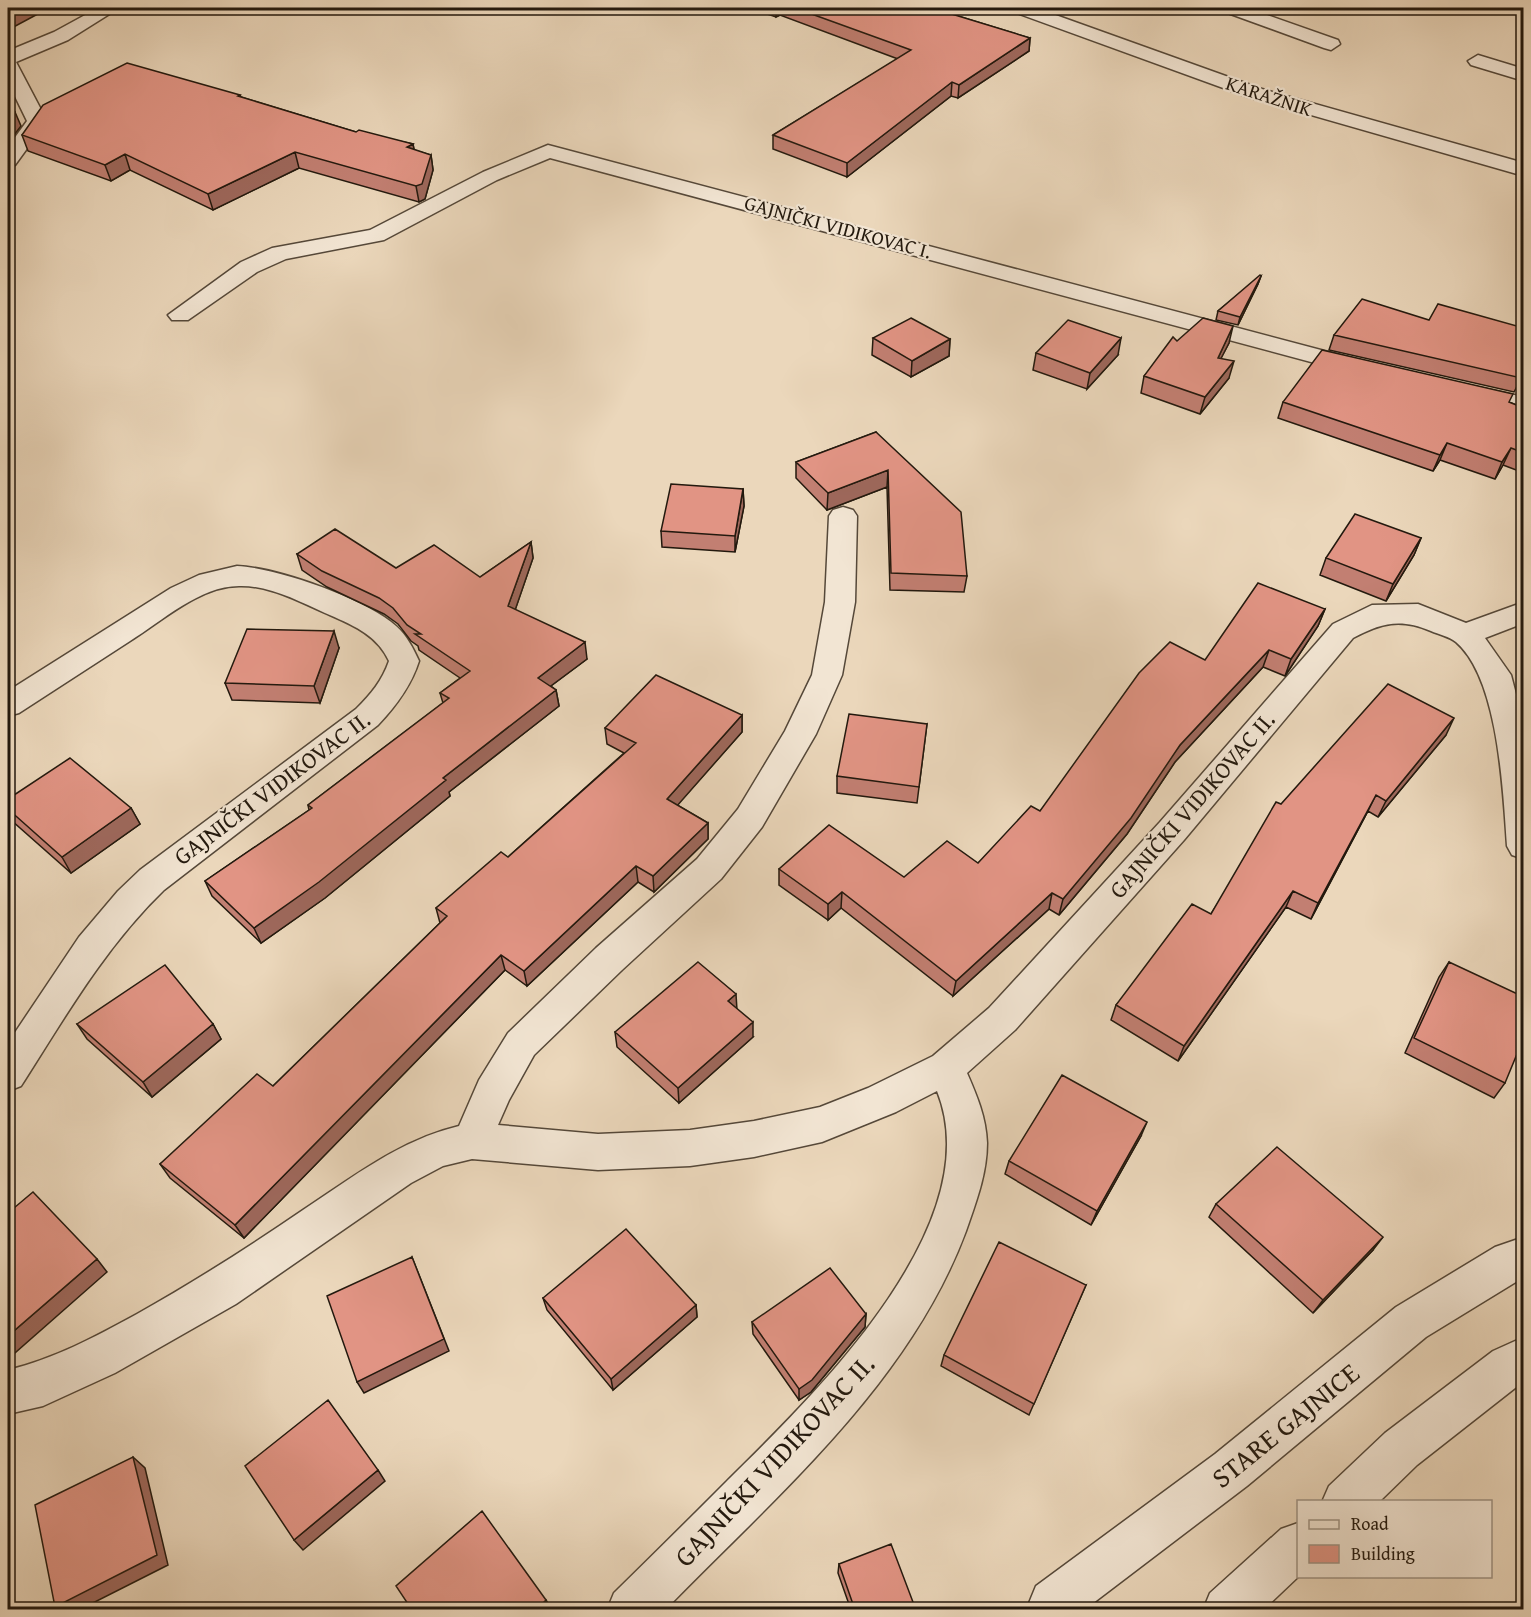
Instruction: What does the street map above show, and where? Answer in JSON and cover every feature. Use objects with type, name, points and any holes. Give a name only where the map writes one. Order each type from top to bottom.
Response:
[{"type":"street","points":[[8,58],[60,36],[110,8]]},
{"type":"street","name":"KARAŽNIK","points":[[1020,8],[1255,93],[1524,170]]},
{"type":"street","points":[[1231,8],[1332,44]]},
{"type":"street","points":[[1478,61],[1524,75]]},
{"type":"street","points":[[8,64],[37,121],[8,161]]},
{"type":"street","name":"GAJNIČKI VIDIKOVAC I.","points":[[180,315],[249,267],[280,253],[376,235],[490,176],[548,151],[1386,374]]},
{"type":"street","points":[[1442,388],[1524,405]]},
{"type":"street","points":[[472,1141],[493,1092],[521,1044],[609,959],[709,869],[750,818],[789,753],[827,675],[840,602],[843,516]]},
{"type":"street","name":"GAJNIČKI VIDIKOVAC II.","points":[[8,705],[179,598],[223,577],[251,577],[267,581],[310,595],[377,624],[390,636],[404,661],[399,677],[386,699],[367,717],[130,899],[105,928],[72,974],[8,1074]]},
{"type":"street","points":[[1524,612],[1466,634],[1496,675],[1517,765],[1524,846]]},
{"type":"street","name":"GAJNIČKI VIDIKOVAC II.","points":[[8,1392],[43,1384],[100,1358],[221,1290],[397,1170],[435,1150],[472,1141],[598,1152],[690,1148],[754,1139],[822,1124],[882,1100],[946,1068],[1010,1010],[1172,831],[1343,631],[1372,615],[1418,614],[1466,634]]},
{"type":"street","name":"GAJNIČKI VIDIKOVAC II.","points":[[630,1610],[792,1448],[870,1362],[932,1266],[961,1190],[968,1143],[963,1109],[946,1068]]},
{"type":"street","name":"STARE GAJNICE","points":[[1053,1603],[1231,1470],[1412,1322],[1510,1262],[1524,1257]]},
{"type":"street","points":[[1348,1500],[1401,1449],[1508,1366],[1524,1358]]},
{"type":"street","points":[[1227,1610],[1297,1548]]},
{"type":"building","points":[[8,8],[20,8],[8,14]]},
{"type":"building","points":[[795,8],[932,8],[1030,38],[959,85],[952,82],[847,163],[773,135],[911,50]]},
{"type":"building","points":[[127,63],[240,95],[238,96],[356,132],[359,130],[413,144],[407,147],[431,155],[422,184],[416,186],[295,152],[208,194],[125,154],[105,165],[22,135],[43,105]]},
{"type":"building","points":[[8,107],[15,112],[8,122]]},
{"type":"building","points":[[1260,275],[1240,317],[1218,311]]},
{"type":"building","points":[[1362,299],[1429,320],[1438,304],[1524,328],[1524,372],[1521,378],[1334,335]]},
{"type":"building","points":[[911,318],[950,339],[912,361],[873,338]]},
{"type":"building","points":[[1203,318],[1233,326],[1218,358],[1234,361],[1205,397],[1144,376],[1173,337],[1177,341]]},
{"type":"building","points":[[1068,320],[1121,338],[1090,373],[1036,353]]},
{"type":"building","points":[[1322,350],[1513,394],[1509,402],[1524,408],[1524,453],[1511,448],[1502,462],[1447,443],[1440,455],[1283,402]]},
{"type":"building","points":[[876,432],[961,512],[967,576],[891,573],[888,470],[828,493],[796,462]]},
{"type":"building","points":[[671,484],[743,489],[735,536],[661,531]]},
{"type":"building","points":[[1355,514],[1421,538],[1393,584],[1326,558]]},
{"type":"building","points":[[335,529],[396,568],[434,545],[480,577],[531,542],[508,606],[585,642],[538,678],[556,690],[443,778],[446,780],[319,882],[254,928],[205,881],[312,808],[308,805],[449,698],[440,693],[470,671],[415,634],[421,634],[407,625],[393,608],[379,598],[322,571],[297,554]]},
{"type":"building","points":[[1258,583],[1325,609],[1291,659],[1269,650],[1180,745],[1131,818],[1063,899],[1052,893],[956,981],[842,892],[828,904],[779,869],[829,825],[904,877],[947,841],[978,863],[1031,806],[1040,811],[1139,673],[1170,642],[1205,660]]},
{"type":"building","points":[[247,629],[334,631],[314,686],[225,683]]},
{"type":"building","points":[[656,675],[742,715],[667,799],[708,823],[653,876],[636,866],[524,971],[501,955],[235,1225],[160,1164],[257,1074],[273,1086],[447,916],[436,908],[501,852],[508,857],[636,743],[605,728]]},
{"type":"building","points":[[1388,684],[1454,718],[1386,801],[1376,795],[1318,903],[1293,891],[1184,1046],[1116,1005],[1192,904],[1211,914],[1276,802],[1281,804]]},
{"type":"building","points":[[849,714],[927,724],[919,787],[837,776]]},
{"type":"building","points":[[70,758],[131,808],[62,857],[8,809],[8,799]]},
{"type":"building","points":[[698,962],[736,994],[728,1001],[753,1022],[678,1088],[615,1032]]},
{"type":"building","points":[[1449,962],[1524,997],[1524,1037],[1505,1083],[1414,1038]]},
{"type":"building","points":[[165,965],[213,1024],[143,1082],[77,1024]]},
{"type":"building","points":[[1062,1075],[1147,1122],[1097,1211],[1009,1161]]},
{"type":"building","points":[[1277,1147],[1383,1237],[1323,1300],[1216,1204]]},
{"type":"building","points":[[33,1192],[97,1259],[8,1336],[8,1213]]},
{"type":"building","points":[[626,1229],[696,1305],[611,1379],[543,1298]]},
{"type":"building","points":[[999,1242],[1086,1285],[1034,1404],[944,1355]]},
{"type":"building","points":[[412,1257],[444,1339],[357,1382],[327,1296]]},
{"type":"building","points":[[830,1268],[866,1314],[812,1380],[799,1389],[752,1322]]},
{"type":"building","points":[[328,1400],[378,1470],[294,1540],[245,1466]]},
{"type":"building","points":[[133,1457],[157,1555],[55,1607],[35,1505]]},
{"type":"building","points":[[482,1511],[546,1600],[536,1610],[412,1610],[396,1586]]},
{"type":"building","points":[[891,1544],[916,1610],[855,1610],[839,1564]]}]
